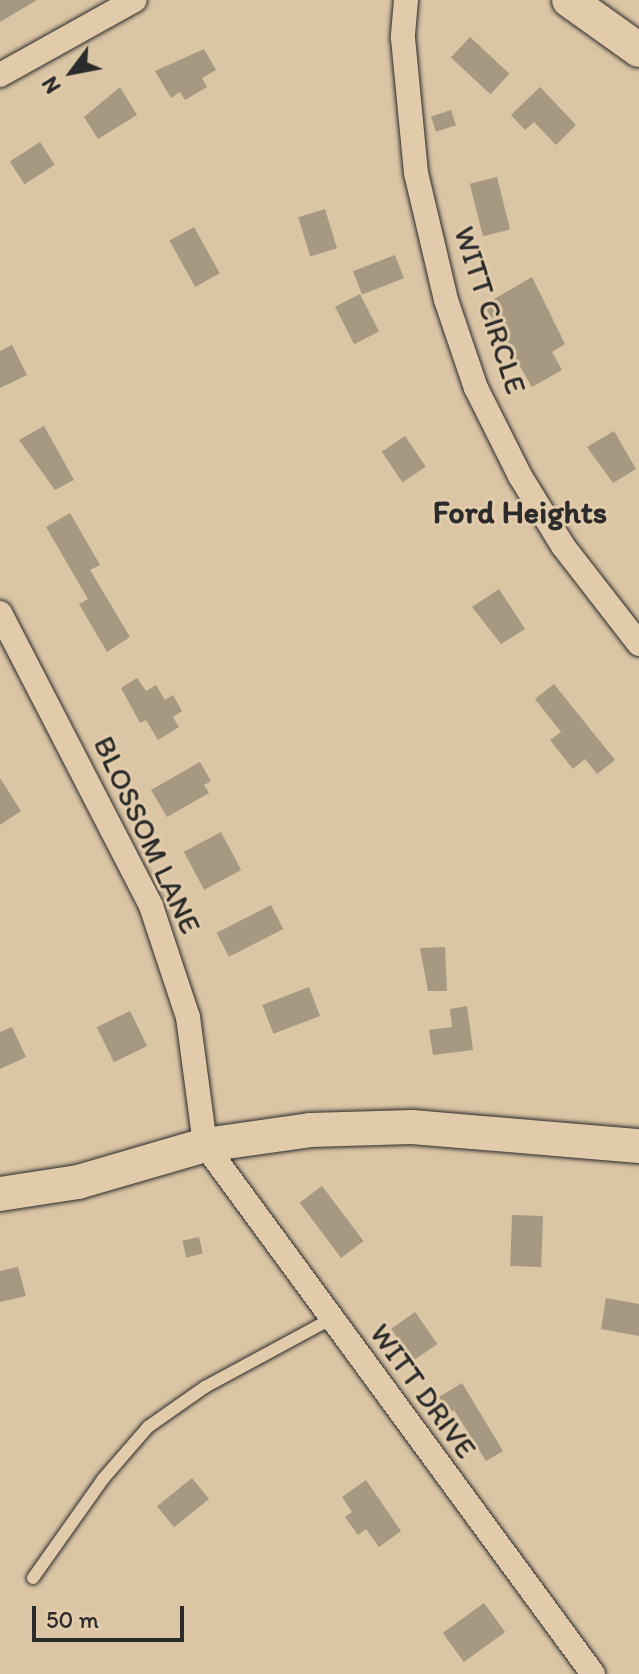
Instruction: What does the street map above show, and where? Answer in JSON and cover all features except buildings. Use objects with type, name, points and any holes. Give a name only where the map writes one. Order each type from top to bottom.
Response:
[{"type":"street","points":[[0,75],[135,0]]},
{"type":"street","name":"WITT CIRCLE","points":[[406,0],[403,38],[416,173],[446,300],[476,388],[520,476],[563,546],[639,644]]},
{"type":"street","points":[[569,0],[639,50]]},
{"type":"street","name":"BLOSSOM LANE","points":[[0,614],[151,906],[188,1017],[205,1145]]},
{"type":"street","points":[[0,1194],[78,1182],[205,1145],[310,1130],[412,1127],[639,1146]]},
{"type":"street","name":"WITT DRIVE","points":[[205,1145],[593,1674]]},
{"type":"lane","points":[[33,1578],[103,1479],[148,1427],[205,1387],[331,1319]]},
{"type":"district","name":"Ford Heights","points":[[520,512]]}]
